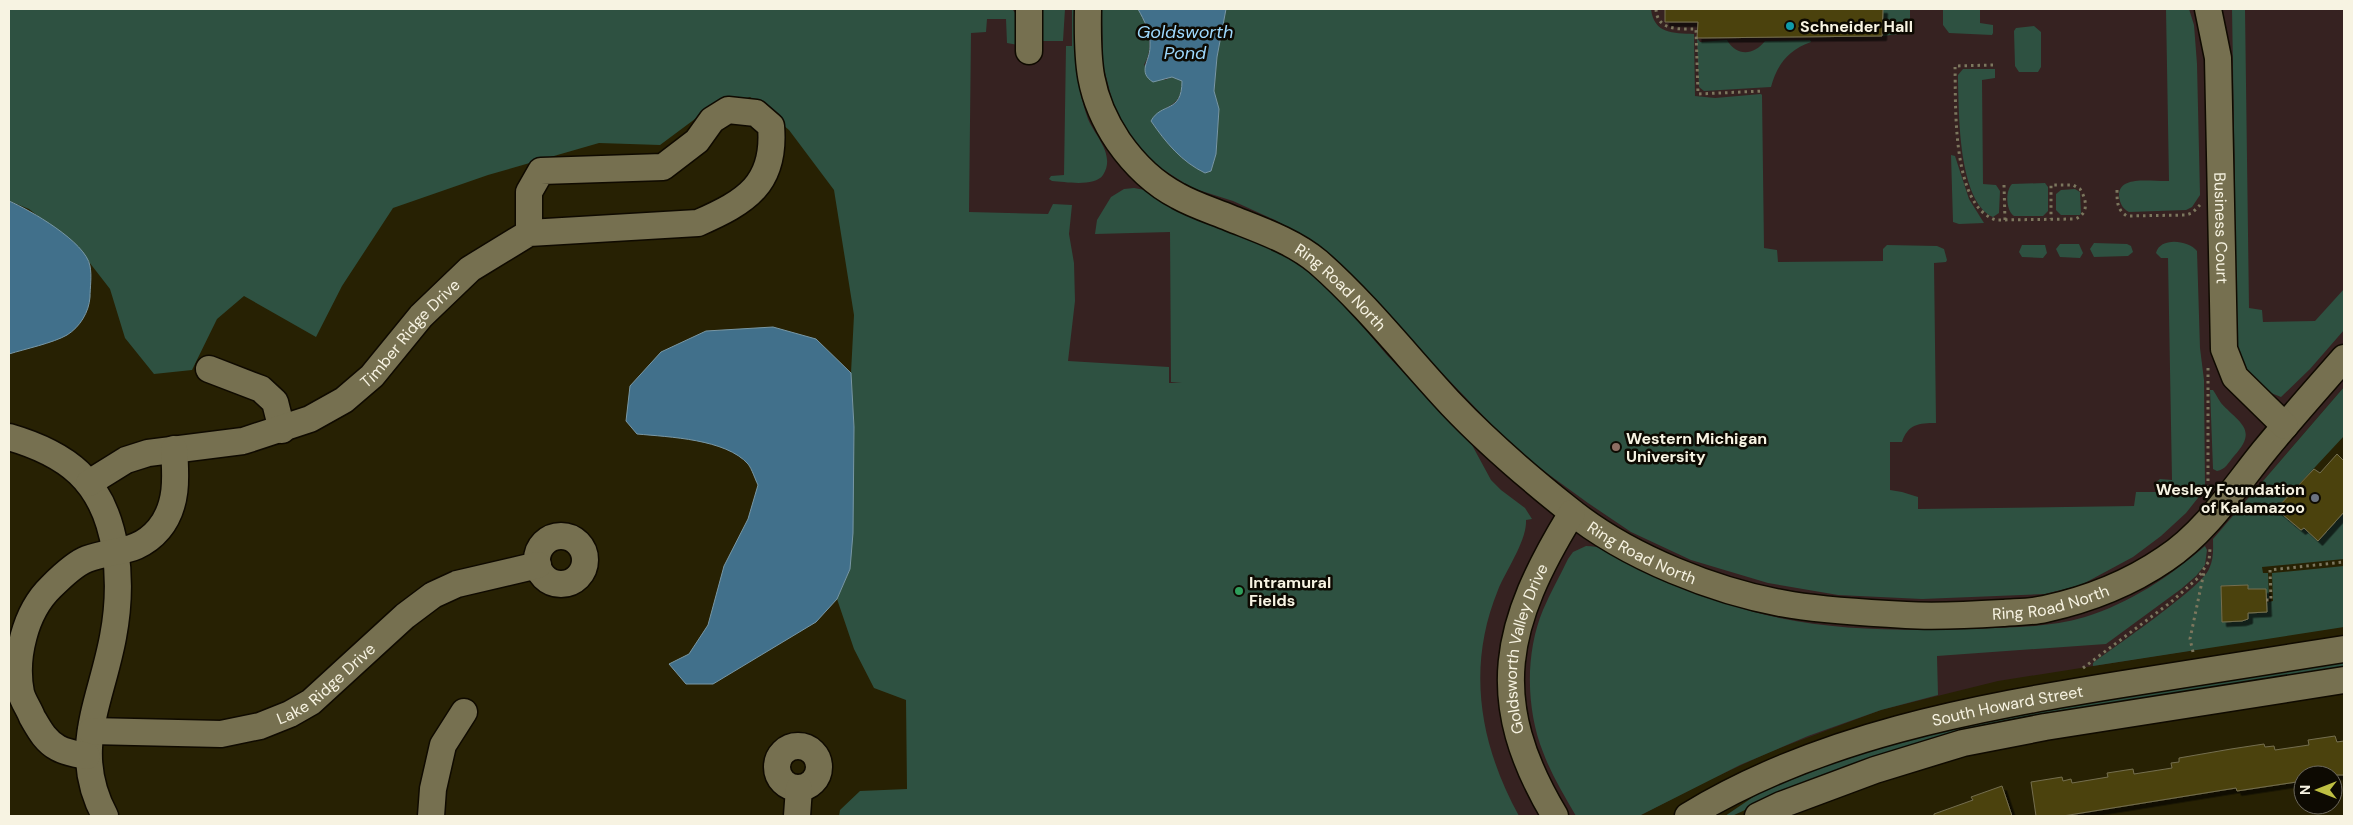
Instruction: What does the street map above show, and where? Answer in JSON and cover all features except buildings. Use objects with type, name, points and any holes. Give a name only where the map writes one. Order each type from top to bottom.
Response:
[{"type":"street","points":[[1029,9],[1029,51]]},
{"type":"street","name":"Ring Road North","points":[[1088,9],[1088,52],[1094,96],[1103,118],[1129,157],[1141,170],[1175,195],[1274,236],[1315,260],[1456,409],[1524,473],[1572,513],[1629,548],[1679,572],[1732,590],[1787,604],[1835,611],[1948,617],[2042,610],[2086,598],[2130,580],[2177,550],[2209,519],[2284,426],[2344,358]]},
{"type":"street","name":"Business Court","points":[[2208,9],[2218,58],[2224,349],[2235,377],[2284,426]]},
{"type":"street","name":"Timber Ridge Drive","points":[[89,483],[126,460],[148,453],[243,441],[282,430],[310,419],[344,400],[382,366],[422,316],[470,268],[529,233],[698,223],[722,213],[754,191],[771,158],[771,126],[756,113],[728,110],[712,120],[697,141],[663,167],[541,171],[529,192],[529,233]]},
{"type":"street","points":[[209,369],[261,389],[275,402],[282,430]]},
{"type":"street","points":[[9,437],[35,444],[77,471],[89,483],[105,514],[115,553],[117,593],[114,634],[89,743],[95,795],[105,816]]},
{"type":"street","name":"Lake Ridge Drive","points":[[174,449],[175,489],[170,513],[158,530],[144,543],[132,550],[85,560],[51,587],[28,621],[20,654],[19,678],[22,695],[41,735],[56,748],[68,753],[89,743],[220,734],[260,726],[290,714],[311,702],[404,616],[433,595],[456,584],[538,565]]},
{"type":"street","name":"Goldsworth Valley Drive","points":[[1554,816],[1533,777],[1515,725],[1510,692],[1516,635],[1530,589],[1552,546],[1572,513]]},
{"type":"street","name":"South Howard Street","points":[[1688,816],[1706,805],[1794,764],[1864,738],[1968,711],[2043,696],[2344,649]]},
{"type":"street","name":"South Howard Street","points":[[1758,816],[1875,770],[1963,743],[2344,680]]},
{"type":"street","points":[[430,816],[433,788],[443,745],[464,712]]},
{"type":"street","points":[[797,816],[799,788]]},
{"type":"path","points":[[1656,9],[1658,20],[1664,26],[1674,29],[1696,29],[1698,94],[1763,91]]},
{"type":"path","points":[[1993,65],[1955,66],[1956,138],[1960,160],[1970,193],[1987,217],[2005,220],[2075,219],[2081,217],[2085,211],[2086,204],[2080,189],[2073,186],[2051,185],[2051,219]]},
{"type":"path","points":[[2004,185],[2005,220]]},
{"type":"path","points":[[2117,190],[2118,206],[2121,212],[2127,216],[2186,215],[2192,213],[2201,204]]},
{"type":"path","points":[[2208,365],[2208,491]]},
{"type":"path","points":[[2193,655],[2190,639],[2204,571],[2209,561],[2210,548]]},
{"type":"path","points":[[2266,600],[2271,600],[2270,570],[2344,562]]},
{"type":"path","points":[[2080,670],[2172,602],[2204,571]]},
{"type":"shaded area","name":"Western Michigan University","points":[[944,9],[2344,9],[2344,387],[2251,495],[2206,589],[2207,648],[1998,681],[1881,710],[1772,751],[1707,781],[1639,816],[936,816]]},
{"type":"green space","points":[[9,9],[1013,10],[1016,14],[1018,45],[1007,43],[1006,19],[987,19],[986,32],[971,33],[969,212],[1048,214],[1053,204],[1072,205],[1069,234],[1074,263],[1075,301],[1068,361],[1169,367],[1169,383],[1182,383],[1171,382],[1170,232],[1095,234],[1097,220],[1111,197],[1124,189],[1145,190],[1184,214],[1254,237],[1320,276],[1386,354],[1472,445],[1491,480],[1525,508],[1532,519],[1526,520],[1520,546],[1498,590],[1488,619],[1482,648],[1480,677],[1482,706],[1487,734],[1495,762],[1519,816],[839,816],[840,810],[860,791],[907,789],[906,700],[874,688],[854,649],[837,599],[850,569],[854,427],[851,373],[854,315],[834,190],[789,130],[750,97],[699,116],[660,145],[599,143],[488,175],[393,208],[342,286],[316,337],[244,296],[217,319],[192,370],[154,374],[125,338],[110,289],[79,249],[29,209],[9,201]]},
{"type":"green space","points":[[1041,9],[1065,9],[1063,41],[1041,41]]},
{"type":"green space","points":[[1072,9],[1074,9],[1075,51],[1080,92],[1088,119],[1103,146],[1107,160],[1106,168],[1099,179],[1080,183],[1052,181],[1049,179],[1051,176],[1064,175],[1066,46],[1072,46]]},
{"type":"green space","points":[[1102,9],[1138,9],[1145,23],[1150,44],[1144,65],[1165,80],[1172,77],[1182,81],[1179,97],[1151,121],[1175,151],[1197,169],[1205,173],[1211,171],[1216,154],[1219,109],[1214,91],[1217,57],[1226,9],[1651,9],[1653,17],[1660,28],[1672,32],[1694,34],[1695,96],[1715,98],[1762,95],[1764,248],[1777,250],[1778,262],[1883,261],[1883,249],[1887,245],[1937,246],[1944,249],[1946,262],[1934,263],[1936,423],[1919,424],[1907,431],[1902,442],[1890,442],[1890,490],[1918,497],[1918,509],[2134,506],[2136,492],[2156,492],[2156,482],[2160,479],[2172,480],[2168,258],[2161,258],[2156,253],[2163,244],[2168,242],[2187,244],[2197,251],[2200,348],[2204,380],[2205,489],[2186,513],[2161,536],[2133,557],[2081,585],[2045,594],[1922,599],[1838,595],[1768,583],[1691,560],[1631,532],[1519,453],[1417,347],[1300,234],[1275,220],[1233,201],[1192,188],[1156,165],[1134,141],[1114,107],[1103,65]]},
{"type":"green space","points":[[1883,9],[1910,9],[1910,25],[1906,33],[1883,36]]},
{"type":"green space","points":[[1943,9],[1980,9],[1980,23],[1993,25],[1992,35],[1949,33],[1943,25]]},
{"type":"green space","points":[[2166,9],[2189,9],[2194,25],[2197,64],[2200,195],[2192,207],[2186,210],[2129,212],[2123,208],[2119,199],[2120,189],[2124,185],[2138,181],[2169,181]]},
{"type":"green space","points":[[2232,9],[2245,9],[2249,308],[2262,310],[2263,322],[2315,321],[2344,289],[2344,330],[2310,369],[2281,397],[2266,391],[2251,379],[2236,352],[2229,203],[2235,196]]},
{"type":"green space","points":[[2034,26],[2041,32],[2041,67],[2038,72],[2019,72],[2015,66],[2014,31],[2016,28]]},
{"type":"green space","points":[[1697,38],[1700,42],[1727,40],[1736,49],[1746,52],[1756,49],[1765,41],[1810,40],[1811,42],[1796,49],[1785,59],[1780,65],[1771,87],[1704,91],[1699,87]]},
{"type":"green space","points":[[1963,69],[1995,69],[1995,78],[1982,80],[1983,184],[1996,185],[2000,191],[1999,213],[1993,217],[1981,208],[1973,194],[1967,176],[1960,134],[1959,113],[1958,75]]},
{"type":"green space","points":[[1951,155],[1955,156],[1969,199],[1984,223],[1959,224],[1953,222]]},
{"type":"green space","points":[[2045,183],[2048,187],[2048,211],[2043,216],[2014,216],[2011,213],[2007,196],[2012,184]]},
{"type":"green space","points":[[2075,189],[2080,192],[2080,215],[2061,215],[2056,210],[2056,194],[2061,190]]},
{"type":"green space","points":[[2094,243],[2127,244],[2131,246],[2133,252],[2128,256],[2094,257],[2090,249]]},
{"type":"green space","points":[[2060,244],[2079,244],[2083,253],[2080,258],[2060,257],[2056,249]]},
{"type":"green space","points":[[2022,245],[2045,245],[2047,253],[2043,258],[2022,257],[2019,252]]},
{"type":"green space","points":[[2344,387],[2344,436],[2276,509],[2301,530],[2304,528],[2318,541],[2344,512],[2344,559],[2262,567],[2263,573],[2268,573],[2269,599],[2266,599],[2266,589],[2248,589],[2247,585],[2221,586],[2222,621],[2242,621],[2256,608],[2273,601],[2272,573],[2344,566],[2344,627],[2093,666],[2093,663],[2174,603],[2202,578],[2212,562],[2213,539]]},
{"type":"green space","points":[[2210,390],[2213,390],[2221,403],[2240,421],[2246,433],[2241,447],[2227,465],[2217,471],[2213,469]]},
{"type":"green space","points":[[1586,546],[1597,547],[1618,554],[1658,577],[1682,588],[1755,612],[1816,624],[1909,630],[2029,626],[2071,621],[2102,611],[2133,597],[2163,578],[2205,546],[2207,550],[2205,565],[2196,576],[2106,644],[1937,656],[1938,695],[1881,710],[1808,736],[1740,765],[1639,816],[1576,816],[1554,776],[1537,735],[1533,718],[1530,681],[1533,644],[1543,610],[1568,559],[1573,552]]},
{"type":"green space","points":[[2344,659],[2344,670],[1789,790],[1732,816],[1725,816],[1759,793],[1843,759],[1903,739],[2007,714]]},
{"type":"water","name":"Goldsworth Pond","points":[[1138,9],[1226,9],[1217,57],[1214,91],[1219,109],[1216,154],[1211,171],[1205,173],[1182,158],[1151,121],[1155,115],[1175,103],[1179,98],[1182,81],[1172,77],[1153,82],[1148,78],[1145,70],[1150,42],[1147,27]]},
{"type":"water","points":[[9,201],[43,219],[79,247],[90,266],[91,278],[88,308],[76,328],[54,341],[9,354]]},
{"type":"water","points":[[773,327],[816,339],[851,373],[854,427],[853,533],[850,569],[837,599],[816,622],[713,684],[686,684],[669,664],[689,654],[708,625],[724,566],[748,519],[758,485],[748,464],[726,449],[696,441],[637,434],[626,421],[630,386],[661,352],[706,331]]},
{"type":"place","name":"Schneider Hall","points":[[1790,26]]},
{"type":"place","name":"Western Michigan University","points":[[1616,447]]},
{"type":"place","name":"Wesley Foundation of Kalamazoo","points":[[2315,498]]},
{"type":"place","name":"Intramural Fields","points":[[1239,591]]}]
